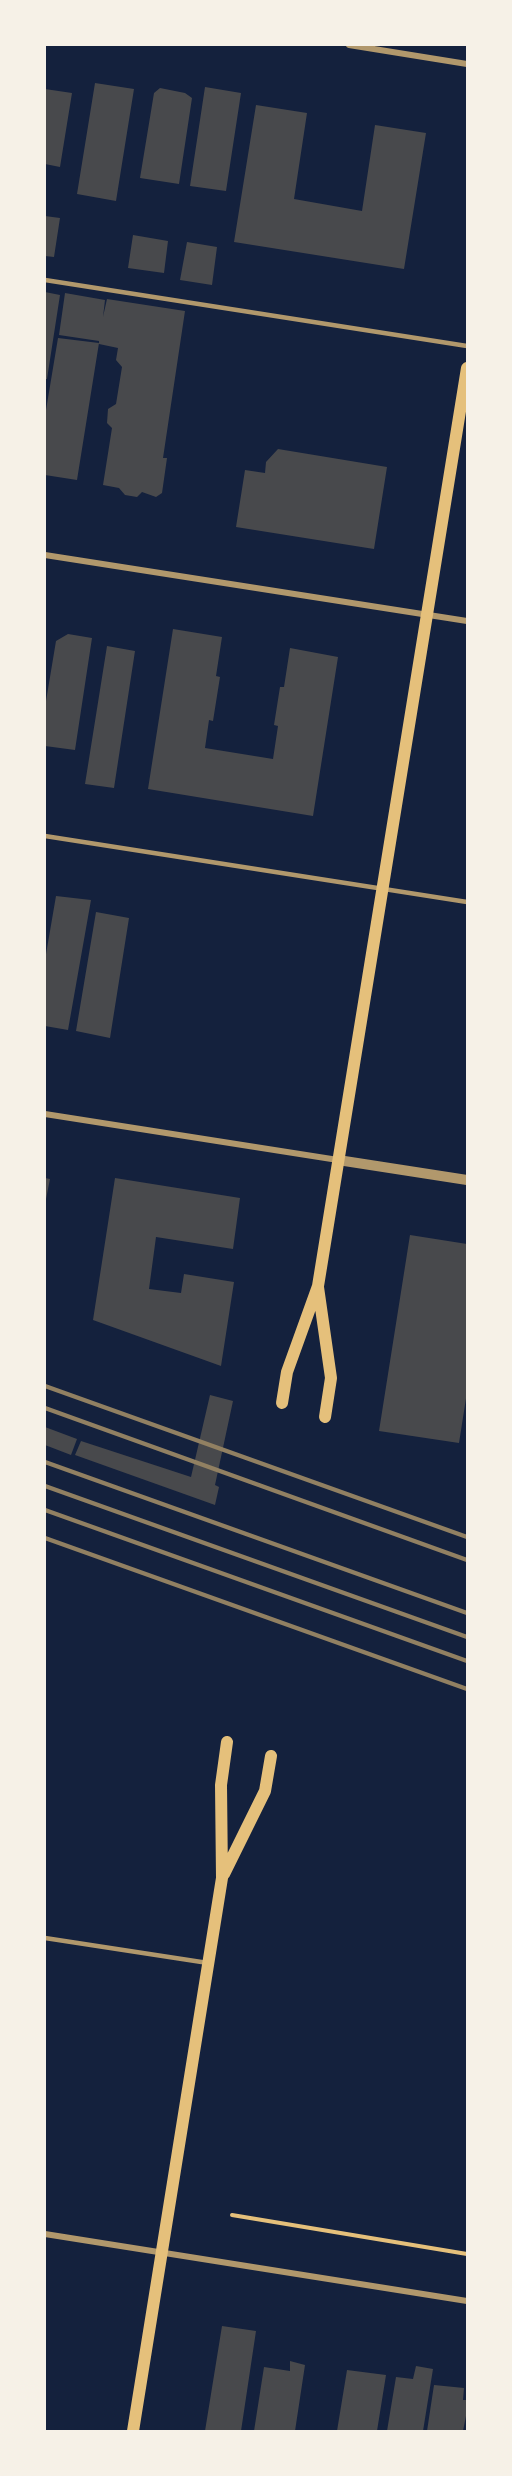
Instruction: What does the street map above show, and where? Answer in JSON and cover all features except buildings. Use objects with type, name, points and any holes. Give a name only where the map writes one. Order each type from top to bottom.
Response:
[{"type":"main road","points":[[282,1403],[287,1372],[318,1286],[467,368]]},
{"type":"main road","points":[[318,1286],[331,1378],[325,1417]]},
{"type":"main road","points":[[133,2431],[222,1878],[220,1785],[227,1742]]},
{"type":"main road","points":[[222,1878],[265,1791],[271,1756]]},
{"type":"street","points":[[349,45],[467,64]]},
{"type":"street","points":[[45,555],[467,621]]},
{"type":"street","points":[[45,1114],[467,1180]]},
{"type":"street","points":[[45,2234],[467,2301]]},
{"type":"lane","points":[[45,280],[467,346]]},
{"type":"lane","points":[[45,836],[467,902]]},
{"type":"lane","points":[[45,1938],[208,1963]]},
{"type":"path","points":[[232,2215],[467,2254]]},
{"type":"railway","points":[[45,1386],[467,1537]]},
{"type":"railway","points":[[45,1408],[467,1560]]},
{"type":"railway","points":[[45,1462],[467,1613]]},
{"type":"railway","points":[[45,1486],[467,1637]]},
{"type":"railway","points":[[45,1510],[467,1661]]},
{"type":"railway","points":[[45,1538],[467,1689]]}]
